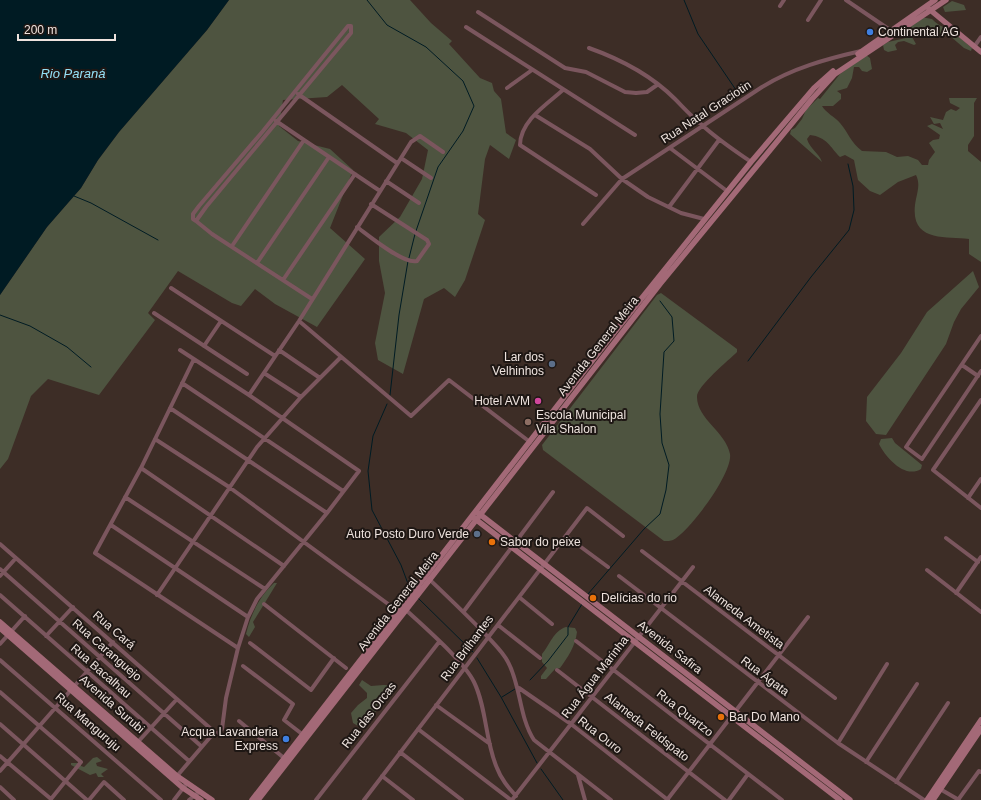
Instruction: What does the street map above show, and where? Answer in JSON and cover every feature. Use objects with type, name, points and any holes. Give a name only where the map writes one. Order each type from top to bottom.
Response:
[{"type":"main road","name":"Avenida General Meira","points":[[928,8],[935,0]]},
{"type":"main road","name":"Avenida General Meira","points":[[258,800],[402,610],[707,221],[835,74],[928,8],[946,0]]},
{"type":"main road","points":[[928,8],[981,52]]},
{"type":"main road","name":"Avenida General Meira","points":[[707,221],[727,191],[814,88],[836,69],[892,33]]},
{"type":"main road","points":[[751,162],[756,166]]},
{"type":"main road","name":"Avenida General Meira","points":[[252,800],[348,670],[429,579],[476,515]]},
{"type":"main road","name":"Avenida Safira","points":[[476,515],[515,541],[545,564],[588,602],[795,761],[850,800]]},
{"type":"main road","name":"Avenida Safira","points":[[476,515],[511,546],[541,569],[581,596]]},
{"type":"main road","name":"Avenida Surubi","points":[[0,622],[10,634],[185,786],[212,800]]},
{"type":"main road","name":"Avenida Surubi","points":[[0,628],[10,634]]},
{"type":"main road","points":[[927,800],[981,720]]},
{"type":"main road","points":[[933,800],[981,729]]},
{"type":"main road","name":"Avenida Surubi","points":[[137,744],[177,776],[185,786],[191,798],[201,800]]},
{"type":"main road","name":"Avenida Safira","points":[[795,761],[840,800]]},
{"type":"street","points":[[780,6],[784,0]]},
{"type":"street","points":[[808,20],[821,0]]},
{"type":"street","points":[[846,0],[892,33]]},
{"type":"street","points":[[478,12],[565,68],[586,72],[625,92],[636,94],[647,92],[656,85]]},
{"type":"street","points":[[196,221],[351,33],[351,26],[344,28],[295,92],[193,214],[193,219],[312,299]]},
{"type":"street","points":[[466,27],[563,90],[635,134]]},
{"type":"street","points":[[974,47],[981,37]]},
{"type":"street","points":[[588,48],[630,65],[674,98],[702,126],[719,140],[751,162]]},
{"type":"street","name":"Rua Natal Graciotin","points":[[583,224],[589,215],[622,179],[779,76],[801,67],[862,51]]},
{"type":"street","points":[[507,88],[532,70]]},
{"type":"street","points":[[563,90],[527,124],[520,139],[520,144],[596,195]]},
{"type":"street","points":[[295,92],[397,163]]},
{"type":"street","points":[[535,115],[590,149],[622,179],[648,198],[681,213],[707,221]]},
{"type":"street","points":[[273,118],[380,191]]},
{"type":"street","points":[[249,395],[299,321],[411,142],[420,136],[444,152]]},
{"type":"street","points":[[232,246],[304,140]]},
{"type":"street","points":[[669,207],[719,140]]},
{"type":"street","points":[[670,148],[727,191]]},
{"type":"street","points":[[257,263],[329,157]]},
{"type":"street","points":[[401,158],[431,178]]},
{"type":"street","points":[[283,280],[355,174]]},
{"type":"street","points":[[386,181],[419,203]]},
{"type":"street","points":[[357,227],[392,252],[412,262],[417,261],[427,249],[429,244],[427,240],[371,204]]},
{"type":"street","points":[[171,288],[275,356]]},
{"type":"street","points":[[154,312],[247,374]]},
{"type":"street","points":[[204,346],[221,321]]},
{"type":"street","points":[[299,321],[410,416],[450,380],[533,444]]},
{"type":"street","points":[[981,336],[906,448],[922,459],[981,371]]},
{"type":"street","points":[[177,776],[201,746],[212,735],[222,729],[226,698],[238,648],[248,617],[257,599],[305,541],[359,470],[180,350]]},
{"type":"street","points":[[279,350],[320,378]]},
{"type":"street","points":[[157,594],[264,438],[301,397],[342,357]]},
{"type":"street","points":[[194,359],[141,468],[95,553],[238,648]]},
{"type":"street","points":[[962,365],[978,376]]},
{"type":"street","points":[[264,373],[301,397]]},
{"type":"street","points":[[182,383],[343,492]]},
{"type":"street","points":[[980,403],[933,470],[981,508]]},
{"type":"street","points":[[170,408],[327,513]]},
{"type":"street","points":[[155,439],[229,487],[402,610],[439,642],[465,669],[474,682],[496,767],[503,781],[516,796]]},
{"type":"street","points":[[141,468],[284,566]]},
{"type":"street","points":[[968,498],[981,479]]},
{"type":"street","points":[[464,611],[511,546],[553,492]]},
{"type":"street","points":[[126,497],[265,589]]},
{"type":"street","name":"Rua Brilhantes","points":[[364,800],[587,508],[623,536]]},
{"type":"street","points":[[111,525],[248,617]]},
{"type":"street","points":[[566,536],[608,567]]},
{"type":"street","points":[[946,538],[978,562]]},
{"type":"street","name":"Rua Cará","points":[[0,544],[177,698],[210,728],[212,735]]},
{"type":"street","name":"Alameda Ametista","points":[[642,551],[682,583],[835,698]]},
{"type":"street","points":[[956,593],[981,557]]},
{"type":"street","points":[[0,576],[2,570],[16,558]]},
{"type":"street","name":"Rua Água Marinha","points":[[512,800],[570,724],[638,640],[693,567]]},
{"type":"street","name":"Rua Caranguejo","points":[[2,570],[201,746]]},
{"type":"street","points":[[927,570],[981,612]]},
{"type":"street","name":"Rua Ágata","points":[[619,576],[756,682],[838,743],[924,800]]},
{"type":"street","points":[[429,579],[464,611],[508,661],[519,688],[528,731],[534,740],[611,800]]},
{"type":"street","name":"Rua Bacalhau","points":[[0,595],[189,761]]},
{"type":"street","points":[[519,597],[552,624]]},
{"type":"street","points":[[264,604],[348,670]]},
{"type":"street","points":[[46,636],[72,607]]},
{"type":"street","points":[[0,644],[25,616]]},
{"type":"street","points":[[667,800],[808,616]]},
{"type":"street","points":[[498,624],[540,658]]},
{"type":"street","name":"Rua Quartzo","points":[[576,641],[782,800]]},
{"type":"street","points":[[0,771],[113,642]]},
{"type":"street","name":"Rua das Orcas","points":[[316,800],[439,642]]},
{"type":"street","points":[[250,643],[311,690],[334,658]]},
{"type":"street","name":"Rua Manguruju","points":[[0,660],[161,800]]},
{"type":"street","points":[[838,743],[887,664]]},
{"type":"street","points":[[243,666],[293,704],[284,720],[302,734]]},
{"type":"street","name":"Alameda Feldspato","points":[[557,670],[725,800]]},
{"type":"street","points":[[866,762],[917,684]]},
{"type":"street","name":"Rua Ouro","points":[[519,688],[570,724],[667,800]]},
{"type":"street","points":[[0,692],[81,762],[50,799],[0,756]]},
{"type":"street","points":[[137,744],[177,698]]},
{"type":"street","points":[[896,782],[948,703]]},
{"type":"street","points":[[436,705],[490,744]]},
{"type":"street","points":[[238,721],[284,758]]},
{"type":"street","points":[[0,724],[88,800],[104,782],[124,800]]},
{"type":"street","points":[[418,729],[512,800]]},
{"type":"street","points":[[400,752],[462,800]]},
{"type":"street","points":[[940,789],[959,800],[979,771],[981,772]]},
{"type":"street","points":[[577,774],[585,800]]},
{"type":"street","points":[[729,800],[748,774]]},
{"type":"street","points":[[382,776],[413,800]]},
{"type":"street","points":[[174,800],[185,786]]},
{"type":"street","points":[[0,788],[14,800]]},
{"type":"street","points":[[191,798],[199,792]]},
{"type":"green space","points":[[229,0],[410,0],[431,23],[452,41],[449,44],[480,78],[492,83],[494,91],[501,99],[506,133],[516,140],[509,159],[490,145],[485,159],[478,214],[485,220],[465,280],[455,297],[444,288],[424,299],[403,374],[378,360],[375,343],[385,293],[379,261],[379,237],[400,217],[422,179],[428,150],[406,133],[375,124],[379,119],[342,85],[327,97],[283,100],[279,126],[298,141],[330,149],[353,170],[330,228],[365,259],[317,327],[275,304],[255,289],[241,306],[232,303],[178,271],[148,313],[155,320],[99,395],[48,379],[31,396],[8,459],[0,469],[0,295],[47,227],[81,188],[98,160],[119,132],[207,30]]},
{"type":"green space","points":[[952,1],[964,5],[966,10],[945,12],[943,7]]},
{"type":"green space","points":[[921,17],[932,19],[953,32],[972,48],[971,51],[964,48],[950,36],[937,34],[936,29],[927,28],[923,32],[913,34],[912,37],[916,44],[914,45],[904,41],[898,42],[895,45],[897,50],[888,52],[884,50],[883,45],[888,42],[906,38],[905,31]]},
{"type":"green space","points":[[866,55],[870,58],[872,69],[867,72],[862,71],[859,67],[854,67],[852,78],[847,88],[837,91],[841,94],[841,99],[833,106],[822,106],[843,126],[855,145],[862,151],[886,152],[897,157],[908,156],[918,160],[922,165],[928,165],[929,160],[935,152],[929,143],[933,140],[939,139],[940,135],[927,126],[932,124],[943,129],[940,123],[934,124],[930,117],[943,120],[946,112],[951,109],[956,111],[960,108],[950,103],[949,98],[977,98],[974,103],[974,136],[968,145],[968,151],[981,162],[981,262],[969,254],[969,239],[939,237],[922,230],[917,223],[915,213],[918,187],[916,175],[898,182],[880,195],[870,191],[858,180],[854,160],[845,155],[840,157],[824,140],[810,135],[807,139],[808,142],[822,162],[790,134],[791,130],[795,128],[802,119],[806,110],[818,98],[820,99],[840,74]]},
{"type":"green space","points":[[973,271],[979,287],[961,309],[954,322],[946,344],[886,435],[876,434],[866,421],[867,397],[901,353],[927,312]]},
{"type":"green space","points":[[661,293],[737,349],[737,352],[707,380],[697,397],[698,405],[706,419],[727,446],[730,454],[729,463],[725,474],[709,501],[690,525],[670,541],[664,541],[543,450],[542,445],[657,295]]},
{"type":"green space","points":[[892,438],[895,443],[922,465],[921,469],[909,471],[897,466],[891,461],[879,444],[881,439]]},
{"type":"green space","points":[[274,583],[277,583],[253,622],[255,627],[249,637],[246,634],[253,613],[264,594]]},
{"type":"green space","points":[[566,627],[575,628],[577,632],[571,652],[560,668],[555,669],[546,679],[541,679],[541,676],[547,668],[542,662],[542,654],[555,635]]},
{"type":"green space","points":[[362,680],[371,686],[390,686],[395,691],[388,699],[383,701],[377,700],[378,710],[358,726],[353,723],[351,713],[367,698],[367,693],[359,685]]},
{"type":"green space","points":[[97,757],[102,761],[96,763],[97,766],[108,769],[101,774],[104,777],[98,777],[96,773],[90,775],[71,765],[71,763],[81,763],[81,766],[84,767],[93,758]]},
{"type":"water","name":"Rio Paraná","points":[[0,0],[229,0],[207,30],[119,132],[98,160],[81,188],[47,227],[0,295]]},
{"type":"waterway","points":[[367,0],[387,25],[426,47],[463,81],[474,106],[463,131],[438,167],[416,231]]},
{"type":"waterway","points":[[684,0],[698,34],[736,90]]},
{"type":"waterway","points":[[748,361],[811,277],[849,230],[854,210],[853,186],[848,164]]},
{"type":"waterway","points":[[74,196],[91,203],[158,240]]},
{"type":"waterway","points":[[409,258],[415,234]]},
{"type":"waterway","points":[[390,395],[399,315],[408,261]]},
{"type":"waterway","points":[[588,594],[644,529],[660,514],[666,490],[669,465],[662,443],[660,414],[664,352],[674,341],[672,317],[660,301]]},
{"type":"waterway","points":[[0,315],[30,326],[67,347],[91,367]]},
{"type":"waterway","points":[[387,404],[373,436],[368,471],[372,510],[401,565],[410,589]]},
{"type":"waterway","points":[[418,598],[473,652]]},
{"type":"waterway","points":[[530,680],[548,661],[568,635],[568,627],[582,604]]},
{"type":"waterway","points":[[477,658],[501,697],[537,763]]},
{"type":"waterway","points":[[502,697],[515,689]]},
{"type":"waterway","points":[[541,769],[563,800]]},
{"type":"place","name":"Continental AG","points":[[870,32]]},
{"type":"place","name":"Lar dos Velhinhos","points":[[552,364]]},
{"type":"place","name":"Hotel AVM","points":[[538,401]]},
{"type":"place","name":"Escola Municipal Vila Shalon","points":[[528,422]]},
{"type":"place","name":"Auto Posto Duro Verde","points":[[477,534]]},
{"type":"place","name":"Sabor do peixe","points":[[492,542]]},
{"type":"place","name":"Delícias do rio","points":[[593,598]]},
{"type":"place","name":"Bar Do Mano","points":[[721,717]]},
{"type":"place","name":"Acqua Lavanderia Express","points":[[286,739]]}]
